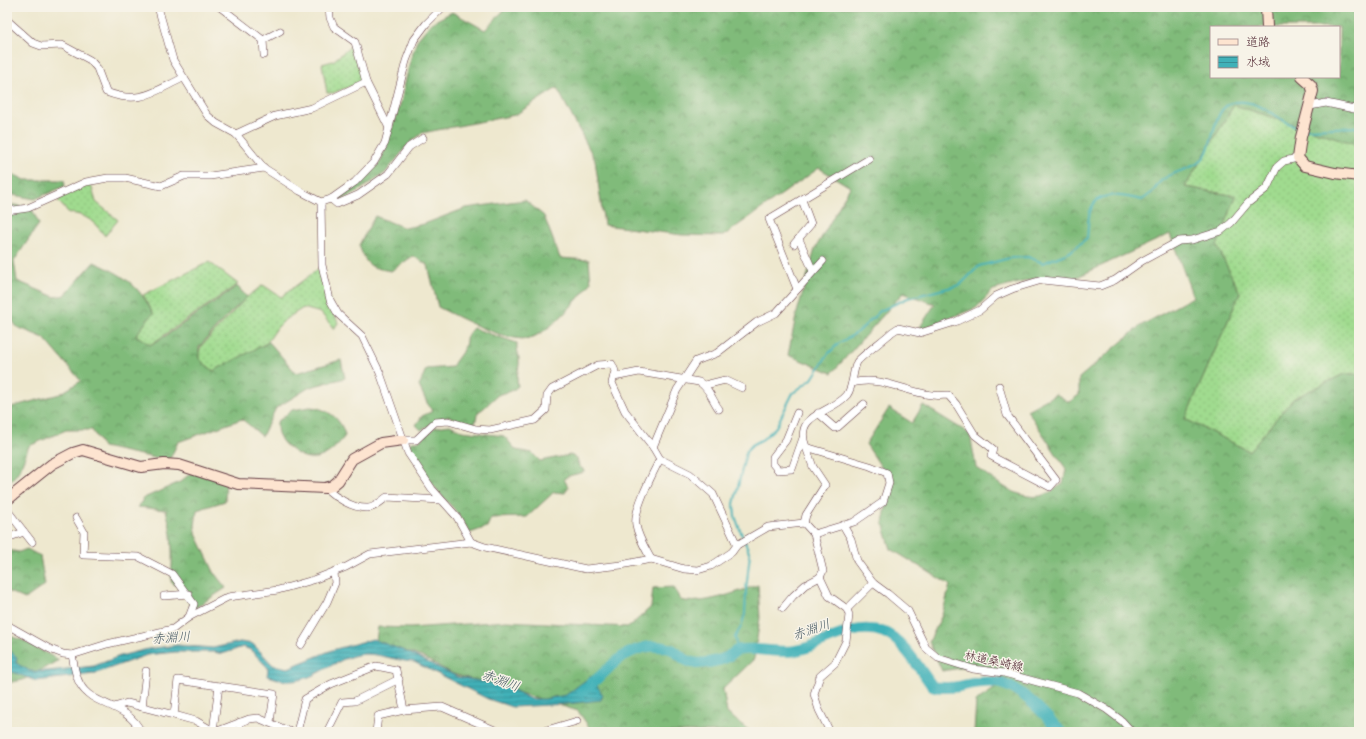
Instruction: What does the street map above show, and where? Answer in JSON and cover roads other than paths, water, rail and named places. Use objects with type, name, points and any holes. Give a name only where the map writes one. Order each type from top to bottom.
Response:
[{"type":"street","points":[[158,7],[173,60],[207,115],[216,124],[236,134],[264,168],[300,192],[321,202],[331,199],[355,182],[374,162],[385,143],[406,61],[414,40],[426,24],[443,7]]},
{"type":"street","points":[[220,7],[262,40],[264,55]]},
{"type":"street","points":[[329,7],[330,18],[334,27],[356,42],[366,82],[389,128]]},
{"type":"street","points":[[1266,7],[1267,26]]},
{"type":"street","points":[[7,20],[33,43],[41,46],[62,45],[90,60],[97,68],[106,92],[117,96],[132,98],[142,97],[183,78]]},
{"type":"street","points":[[262,40],[280,31]]},
{"type":"street","points":[[1303,78],[1311,85],[1313,91],[1301,137],[1298,158],[1305,166],[1335,173],[1359,176]]},
{"type":"street","points":[[236,134],[275,116],[312,108],[366,82]]},
{"type":"street","points":[[1310,106],[1326,103],[1354,109],[1359,108]]},
{"type":"street","points":[[331,199],[337,204],[358,196],[388,174],[410,147],[423,138]]},
{"type":"street","points":[[797,413],[786,440],[772,457],[773,464],[778,470],[792,469],[797,460],[807,422],[818,413],[834,405],[847,394],[852,384],[854,371],[858,360],[898,328],[920,333],[955,322],[980,310],[996,296],[1012,289],[1042,280],[1100,286],[1115,280],[1142,261],[1179,241],[1192,240],[1221,231],[1231,223],[1248,203],[1267,188],[1277,167],[1284,161],[1298,158]]},
{"type":"street","points":[[797,289],[769,219],[869,160]]},
{"type":"street","points":[[7,211],[28,208],[86,182],[108,178],[125,178],[162,186],[184,176],[210,176],[264,168]]},
{"type":"street","points":[[802,200],[811,224],[797,241],[813,271]]},
{"type":"street","points":[[321,202],[322,265],[330,300],[338,314],[357,330],[367,345],[380,373],[403,440],[417,466],[441,500],[457,517],[470,542]]},
{"type":"street","points":[[653,447],[677,390],[696,361],[717,353],[757,322],[776,313],[823,261]]},
{"type":"street","points":[[7,500],[52,464],[73,453],[83,450],[141,467],[164,464],[179,465],[238,484],[325,488],[332,486],[338,481],[352,459],[381,443],[416,440],[435,422],[448,421],[476,430],[490,430],[535,420],[546,410],[547,396],[552,389],[598,365],[612,364],[615,371],[612,383],[625,411],[653,447],[660,459],[690,474],[713,494],[738,544]]},
{"type":"street","points":[[614,377],[639,372],[699,382],[705,385],[714,403],[719,409]]},
{"type":"street","points":[[705,385],[725,380],[742,388]]},
{"type":"street","points":[[852,384],[861,381],[887,383],[933,395],[948,396],[956,404],[975,435],[993,449],[990,456],[1050,487],[1056,480],[1007,415],[999,386]]},
{"type":"street","points":[[818,413],[835,428],[864,404]]},
{"type":"street","points":[[803,437],[813,467],[825,485],[806,515],[804,523]]},
{"type":"street","points":[[806,447],[870,466],[887,473],[889,483],[882,502],[854,522],[814,534]]},
{"type":"street","points":[[651,559],[641,541],[635,524],[645,491],[660,459]]},
{"type":"street","points":[[325,488],[344,502],[367,509],[387,497],[441,500]]},
{"type":"street","points":[[7,510],[32,542]]},
{"type":"street","points":[[76,518],[84,532],[83,555],[139,557],[172,574],[182,590],[189,594],[194,604],[189,617]]},
{"type":"street","points":[[783,608],[792,596],[805,585],[820,577],[823,571],[814,534],[804,523]]},
{"type":"street","points":[[8,625],[50,649],[63,654],[72,655],[106,644],[173,629],[189,617],[228,597],[278,590],[313,580],[334,572],[370,554],[470,542],[485,547],[586,569],[621,565],[651,559],[684,570],[698,570],[712,566],[732,552],[738,544],[768,527],[804,523]]},
{"type":"street","name":"林道桑崎線","points":[[843,525],[851,539],[857,561],[873,583],[908,611],[926,648],[938,658],[973,669],[1011,675],[1078,693],[1122,720],[1132,732]]},
{"type":"street","points":[[7,538],[24,532]]},
{"type":"street","points":[[301,645],[327,602],[336,583],[334,572]]},
{"type":"street","points":[[820,577],[829,596],[847,609],[850,622],[846,641],[835,663],[820,676],[814,694],[819,710],[830,732]]},
{"type":"street","points":[[847,609],[873,583]]},
{"type":"street","points":[[164,596],[189,594]]},
{"type":"street","points":[[72,655],[79,684],[91,697],[114,707],[135,720],[141,732]]},
{"type":"street","points":[[297,732],[305,699],[331,684],[376,666],[396,670],[400,679],[404,710]]},
{"type":"street","points":[[142,707],[146,671]]},
{"type":"street","points":[[327,732],[342,702],[355,701],[400,679]]},
{"type":"street","points":[[174,715],[178,680],[274,694],[270,722]]},
{"type":"street","points":[[214,732],[219,686]]},
{"type":"street","points":[[114,707],[127,703],[196,721],[214,732]]},
{"type":"street","points":[[376,732],[378,716],[404,710],[442,707],[495,731]]},
{"type":"street","points":[[214,732],[240,722],[258,718],[291,732]]},
{"type":"street","points":[[540,732],[578,721]]},
{"type":"street","points":[[240,722],[240,732]]},
{"type":"water","points":[[373,639],[405,651],[458,677],[507,686],[530,699],[545,699],[566,695],[591,676],[603,695],[601,700],[567,704],[512,707],[488,699],[414,662],[368,654],[361,654],[345,659],[305,678],[285,681],[267,676],[268,668],[251,650],[243,647],[222,654],[214,652],[175,652],[147,655],[94,674],[36,681],[7,670],[7,648],[17,657],[16,663],[30,671],[48,671],[94,666],[120,656],[148,649],[177,645],[213,648],[240,642],[253,644],[273,665],[288,668],[332,650]]},
{"type":"waterway","points":[[743,538],[735,516],[734,504],[746,452],[752,445],[763,439],[776,427],[793,393],[812,379],[828,354],[839,343],[858,332],[880,311],[908,298],[960,285],[979,266],[1010,258],[1028,257],[1043,263],[1070,252],[1087,238],[1089,216],[1092,207],[1097,201],[1103,197],[1110,196],[1142,200],[1166,177],[1193,166],[1204,158],[1210,144],[1217,118],[1227,105],[1235,102],[1253,103],[1293,126],[1300,128]]},
{"type":"waterway","points":[[1306,129],[1359,127]]},
{"type":"waterway","points":[[737,650],[735,637],[741,627],[745,614],[750,554],[745,542]]},
{"type":"waterway","name":"赤淵川","points":[[582,690],[599,678],[625,655],[649,646],[671,649],[689,662],[703,663],[722,659],[735,651],[744,649],[779,651],[804,649],[848,632],[871,629],[883,632],[897,641],[911,656],[933,687],[952,687],[987,682],[1002,684],[1012,688],[1039,708],[1061,732]]}]
